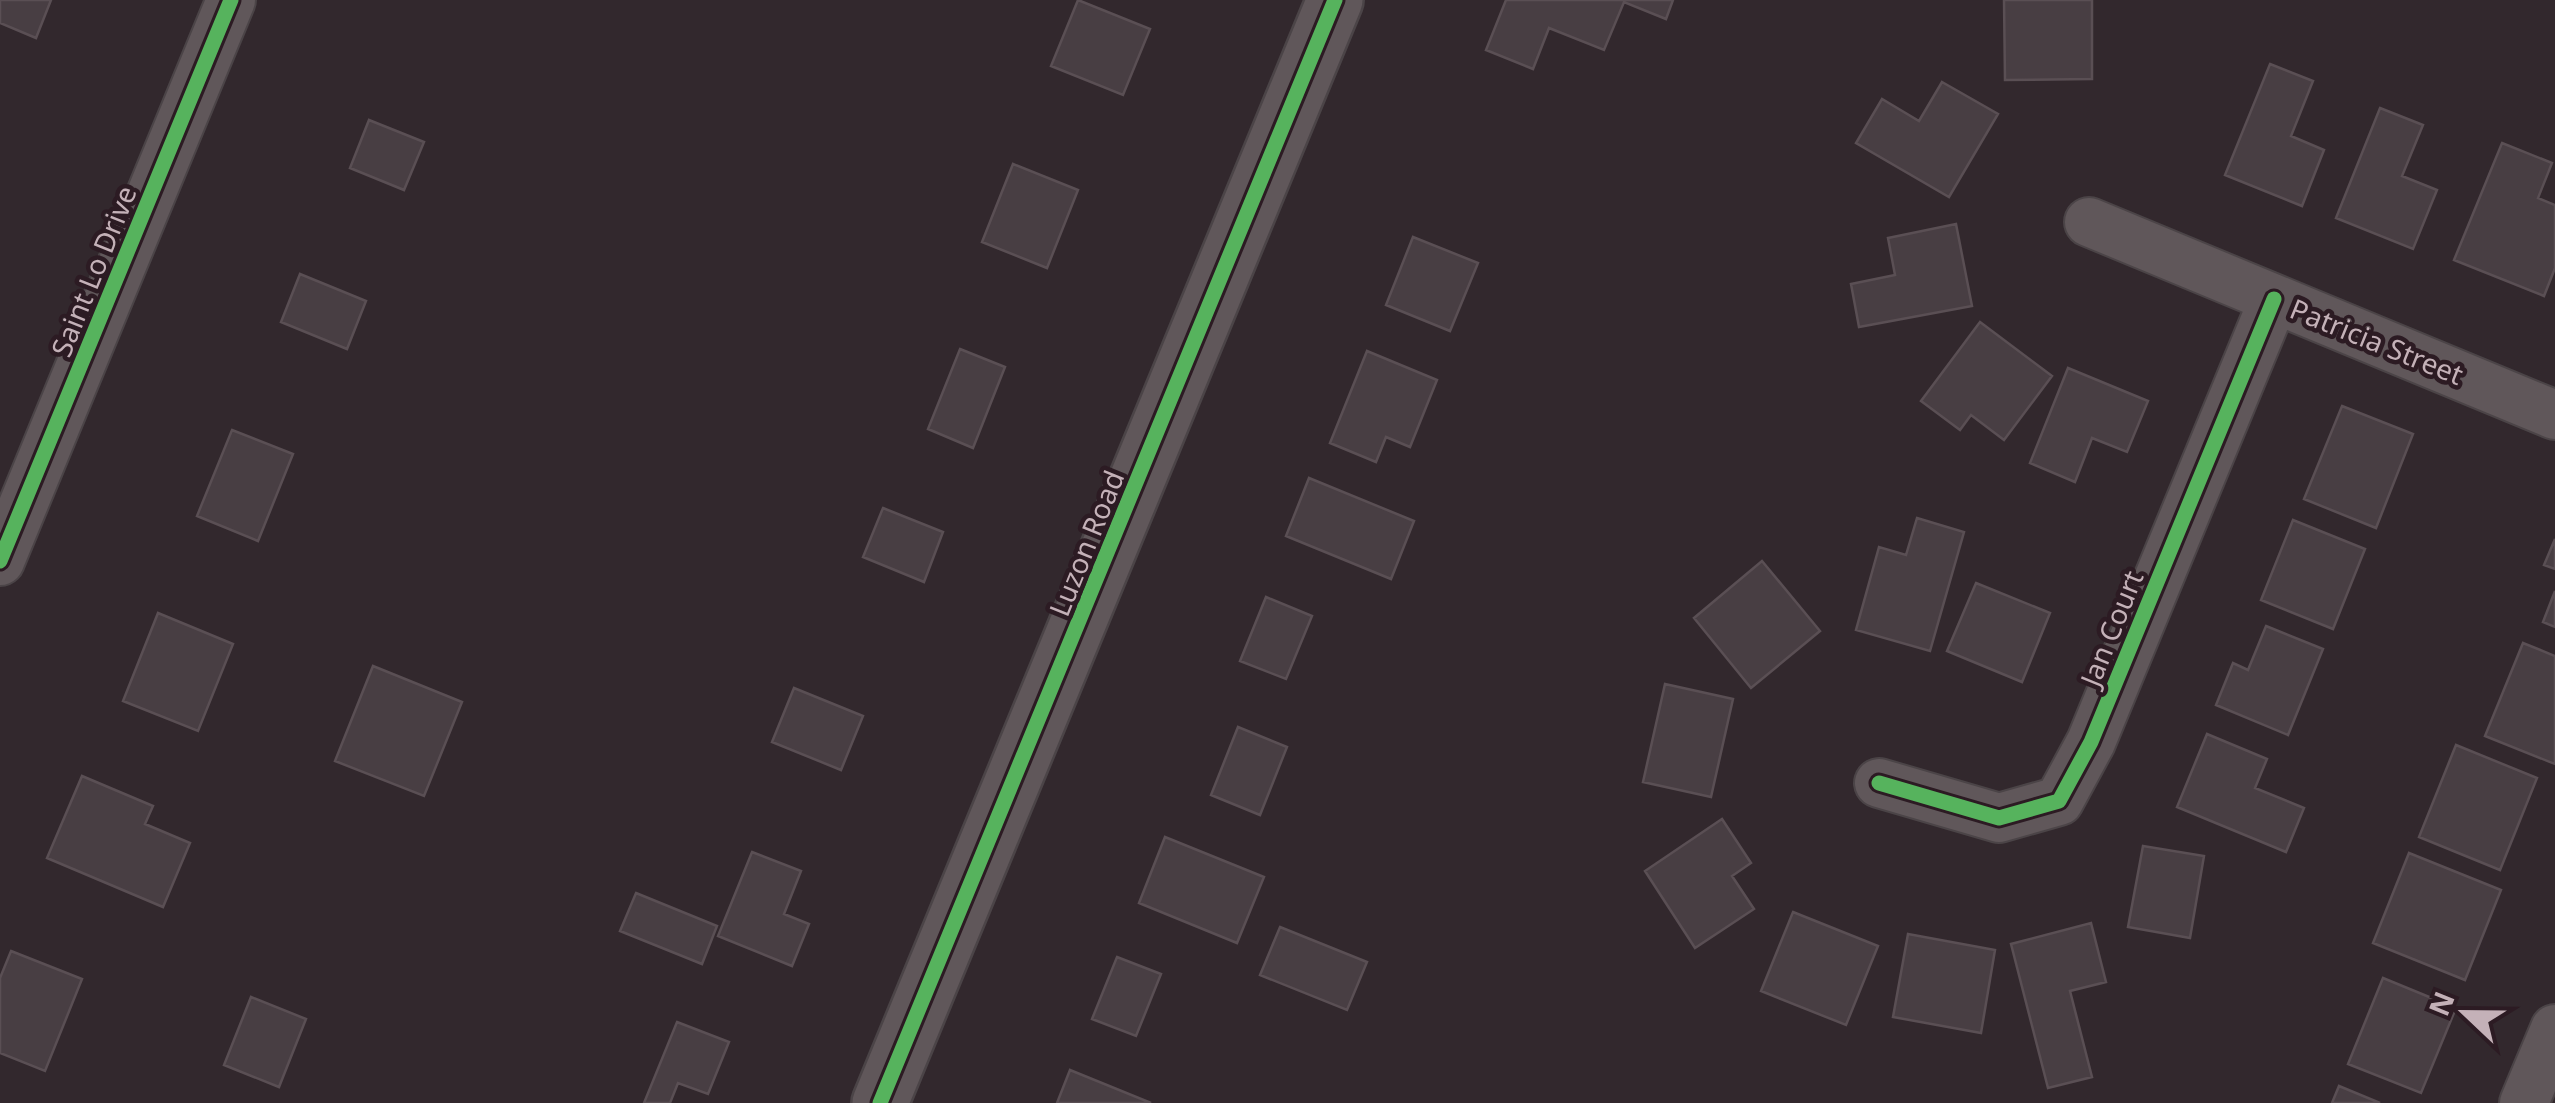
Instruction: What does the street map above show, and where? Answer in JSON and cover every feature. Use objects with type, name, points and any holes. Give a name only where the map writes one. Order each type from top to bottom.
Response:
[{"type":"street","name":"Saint Lo Drive","points":[[0,561],[231,0]]},
{"type":"street","name":"Luzon Road","points":[[880,1103],[1335,0]]},
{"type":"street","name":"Patricia Street","points":[[2089,222],[2555,415]]},
{"type":"street","name":"Jan Court","points":[[1879,782],[1999,818],[2059,802],[2091,742],[2274,298]]},
{"type":"street","points":[[2524,1103],[2555,1030]]},
{"type":"building","points":[[0,0],[51,0],[36,38],[0,23]]},
{"type":"building","points":[[1078,0],[1150,29],[1123,95],[1051,66]]},
{"type":"building","points":[[1506,0],[1673,0],[1666,19],[1624,2],[1604,50],[1549,28],[1533,69],[1486,50]]},
{"type":"building","points":[[2004,0],[2092,0],[2092,79],[2005,80]]},
{"type":"building","points":[[2270,64],[2313,81],[2291,136],[2324,150],[2302,206],[2225,175]]},
{"type":"building","points":[[1942,82],[1998,114],[1949,197],[1856,143],[1882,99],[1919,121]]},
{"type":"building","points":[[2380,108],[2423,125],[2402,176],[2437,190],[2413,249],[2336,218]]},
{"type":"building","points":[[369,120],[424,142],[404,190],[350,168]]},
{"type":"building","points":[[2502,143],[2552,163],[2538,198],[2555,205],[2555,268],[2544,296],[2454,260]]},
{"type":"building","points":[[1013,164],[1078,190],[1047,268],[982,242]]},
{"type":"building","points":[[1956,224],[1972,306],[1859,327],[1851,284],[1895,275],[1888,238]]},
{"type":"building","points":[[1413,237],[1478,263],[1450,331],[1386,305]]},
{"type":"building","points":[[300,274],[366,301],[347,349],[281,322]]},
{"type":"building","points":[[1980,322],[2052,376],[2004,440],[1971,415],[1960,430],[1921,401]]},
{"type":"building","points":[[960,349],[1005,367],[973,448],[928,429]]},
{"type":"building","points":[[1367,351],[1437,380],[1410,447],[1386,437],[1376,462],[1330,443]]},
{"type":"building","points":[[2068,368],[2148,401],[2127,452],[2092,438],[2075,482],[2030,463]]},
{"type":"building","points":[[2342,406],[2413,434],[2376,528],[2304,499]]},
{"type":"building","points":[[232,430],[293,454],[258,541],[197,516]]},
{"type":"building","points":[[1309,478],[1414,521],[1391,579],[1286,536]]},
{"type":"building","points":[[883,508],[943,532],[924,582],[863,557]]},
{"type":"building","points":[[1917,518],[1964,532],[1930,651],[1856,630],[1879,547],[1906,555]]},
{"type":"building","points":[[2293,520],[2365,549],[2333,629],[2261,600]]},
{"type":"building","points":[[2555,539],[2555,569],[2544,565]]},
{"type":"building","points":[[1762,561],[1820,631],[1751,688],[1694,618]]},
{"type":"building","points":[[1976,583],[2050,613],[2022,682],[1947,651]]},
{"type":"building","points":[[2555,591],[2555,627],[2543,622]]},
{"type":"building","points":[[1266,597],[1312,616],[1286,679],[1240,661]]},
{"type":"building","points":[[158,613],[233,644],[198,731],[123,701]]},
{"type":"building","points":[[2266,626],[2323,649],[2288,735],[2216,705],[2233,663],[2248,670]]},
{"type":"building","points":[[2523,643],[2555,656],[2555,764],[2485,736]]},
{"type":"building","points":[[373,666],[462,702],[424,796],[335,761]]},
{"type":"building","points":[[1665,684],[1733,699],[1711,797],[1643,782]]},
{"type":"building","points":[[794,688],[863,716],[841,770],[772,742]]},
{"type":"building","points":[[1238,727],[1287,747],[1260,815],[1211,795]]},
{"type":"building","points":[[2207,734],[2267,759],[2255,788],[2304,808],[2286,852],[2177,807]]},
{"type":"building","points":[[2456,745],[2537,778],[2500,870],[2419,837]]},
{"type":"building","points":[[82,776],[153,806],[145,824],[190,843],[163,907],[47,858]]},
{"type":"building","points":[[1722,819],[1751,863],[1732,876],[1754,909],[1695,948],[1645,871]]},
{"type":"building","points":[[1165,837],[1264,877],[1237,943],[1139,903]]},
{"type":"building","points":[[2143,846],[2204,856],[2190,938],[2128,927]]},
{"type":"building","points":[[752,852],[801,871],[784,914],[809,924],[792,966],[718,936]]},
{"type":"building","points":[[2409,853],[2501,890],[2465,980],[2373,943]]},
{"type":"building","points":[[636,893],[717,926],[702,964],[620,931]]},
{"type":"building","points":[[1793,912],[1878,946],[1846,1025],[1761,991]]},
{"type":"building","points":[[2091,923],[2106,982],[2070,991],[2092,1077],[2048,1088],[2011,944]]},
{"type":"building","points":[[1280,927],[1367,962],[1347,1010],[1260,975]]},
{"type":"building","points":[[1908,934],[1995,950],[1981,1033],[1893,1017]]},
{"type":"building","points":[[11,951],[82,979],[45,1071],[0,1053],[0,978]]},
{"type":"building","points":[[1117,957],[1161,974],[1136,1036],[1092,1019]]},
{"type":"building","points":[[2383,978],[2456,1008],[2421,1093],[2348,1064]]},
{"type":"building","points":[[251,997],[306,1019],[279,1087],[224,1065]]},
{"type":"building","points":[[677,1022],[729,1042],[708,1094],[678,1083],[670,1103],[644,1103]]},
{"type":"building","points":[[1070,1070],[1151,1103],[1057,1103]]},
{"type":"building","points":[[2339,1086],[2380,1103],[2332,1103]]},
{"type":"cycle path","points":[[0,561],[231,0]]},
{"type":"cycle path","points":[[880,1103],[1335,0]]},
{"type":"cycle path","points":[[1879,783],[1999,818],[2059,801],[2091,742],[2274,299]]}]
